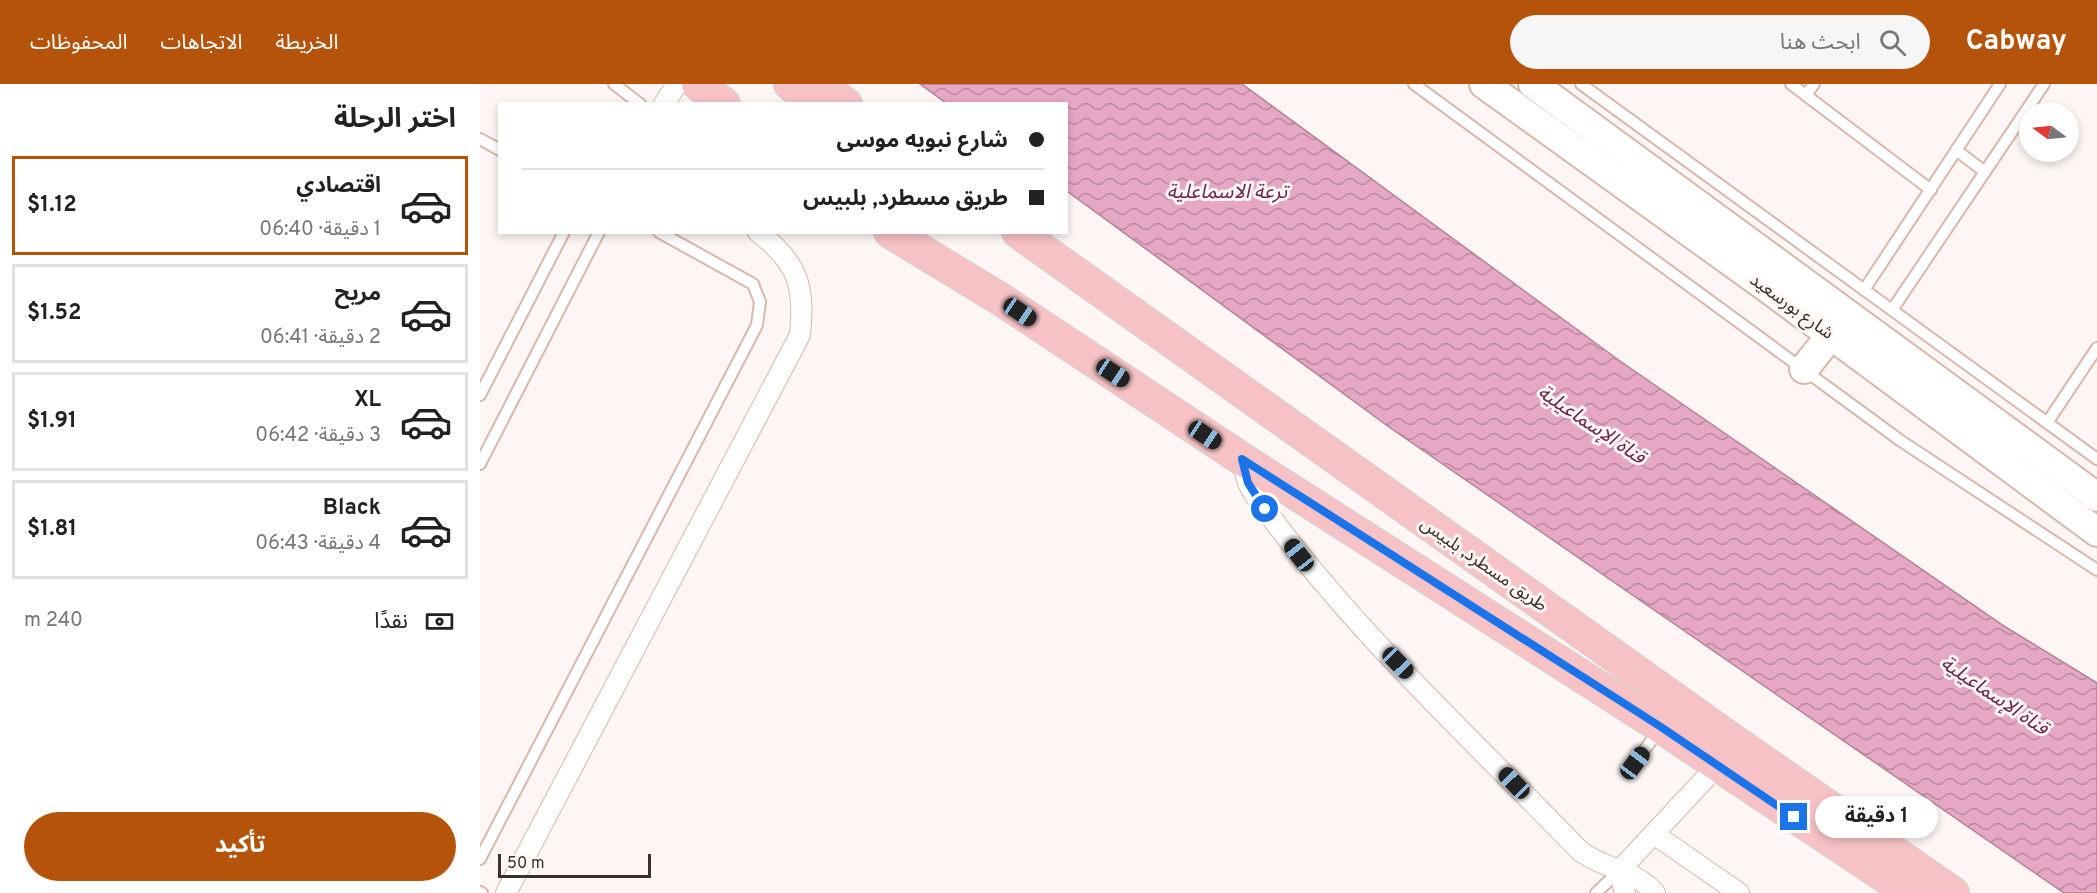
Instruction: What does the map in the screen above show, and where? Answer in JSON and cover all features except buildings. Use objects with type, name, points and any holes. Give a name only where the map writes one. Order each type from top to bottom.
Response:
[{"type":"main road","points":[[698,84],[721,102]]},
{"type":"main road","points":[[790,84],[813,102]]},
{"type":"main road","points":[[818,84],[843,102]]},
{"type":"main road","name":"شارع بورسعيد","points":[[1484,84],[1832,335],[2097,532]]},
{"type":"main road","name":"شارع بورسعيد","points":[[1533,84],[2097,498]]},
{"type":"main road","points":[[896,234],[913,240],[1242,459],[1661,727],[1910,893]]},
{"type":"main road","name":"طريق مسطرد, بلبيس","points":[[1021,234],[1734,741],[1953,893]]},
{"type":"main road","points":[[1804,369],[1832,335]]},
{"type":"street","points":[[665,102],[677,84]]},
{"type":"street","points":[[506,893],[800,335],[803,306],[797,277],[782,251],[761,234]]},
{"type":"street","points":[[1242,459],[1248,483],[1254,494],[1299,555],[1343,605],[1580,851],[1593,860],[1619,871],[1636,875],[1655,893]]},
{"type":"street","points":[[1619,871],[1717,766]]},
{"type":"street","points":[[1654,834],[1739,893]]},
{"type":"street","points":[[1619,871],[1625,893]]},
{"type":"lane","points":[[614,84],[637,102]]},
{"type":"lane","points":[[1414,84],[1901,441],[2097,570]]},
{"type":"lane","points":[[1581,84],[2097,459]]},
{"type":"lane","points":[[1791,84],[1931,190]]},
{"type":"lane","points":[[1806,95],[1814,84]]},
{"type":"lane","points":[[1864,290],[2000,84]]},
{"type":"lane","points":[[1892,310],[2044,84]]},
{"type":"lane","points":[[480,140],[498,149]]},
{"type":"lane","points":[[1956,150],[1985,172]]},
{"type":"lane","points":[[480,395],[563,234]]},
{"type":"lane","points":[[480,464],[598,234]]},
{"type":"lane","points":[[480,859],[757,326],[760,302],[753,284],[663,234]]},
{"type":"lane","points":[[2047,423],[2097,348]]},
{"type":"lane","points":[[1635,763],[1661,727]]},
{"type":"lane","points":[[1596,893],[1619,871]]},
{"type":"water","name":"ترعة الاسماعلية","points":[[920,84],[1242,84],[1620,361],[2004,626],[2097,683],[2097,893],[2064,893],[1389,427],[1068,192],[1068,102],[945,102]]},
{"type":"route","points":[[1265,509],[1248,483],[1242,459],[1661,727],[1794,817]]},
{"type":"water label","name":"قناة الإسماعيلية","points":[[1592,424]]},
{"type":"water label","name":"قناة الإسماعيلية","points":[[1995,695]]}]
